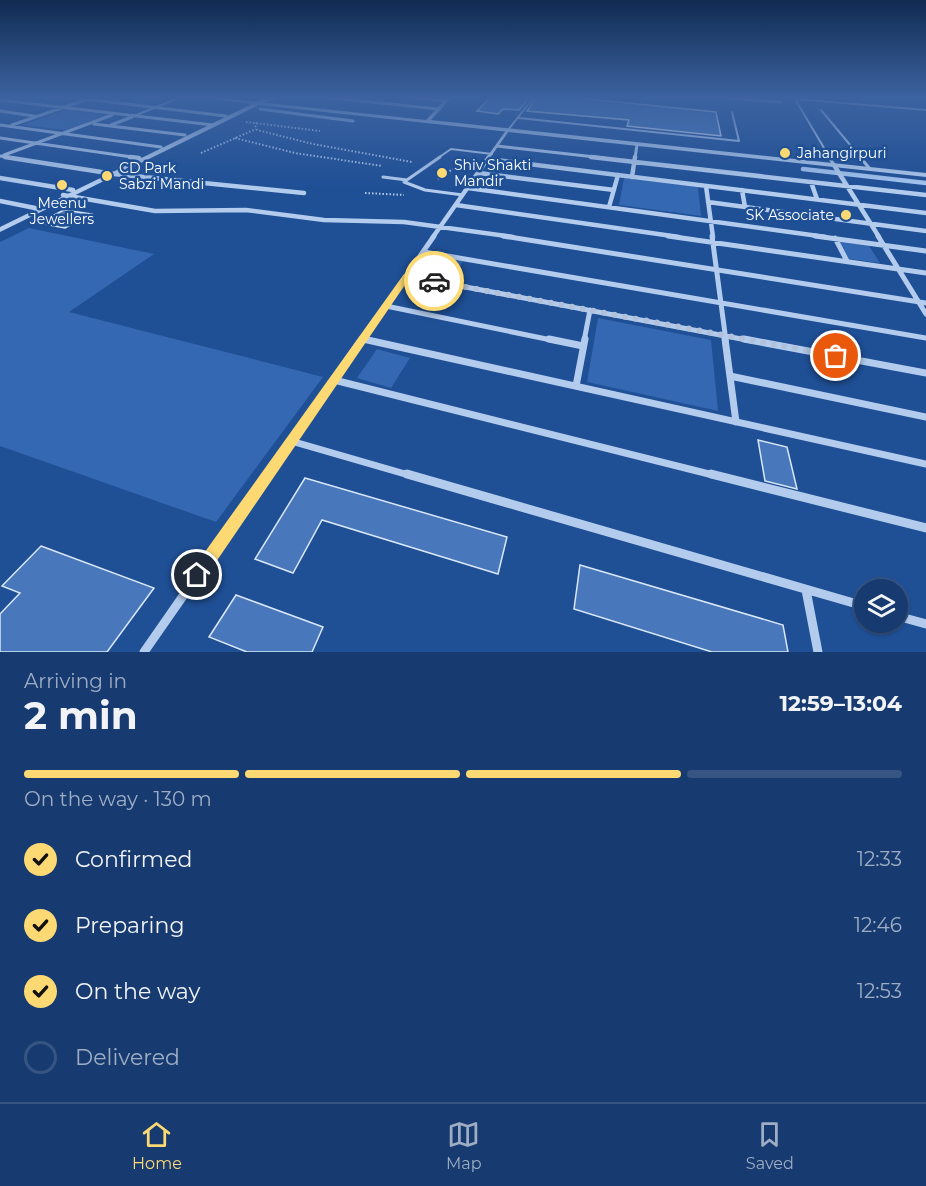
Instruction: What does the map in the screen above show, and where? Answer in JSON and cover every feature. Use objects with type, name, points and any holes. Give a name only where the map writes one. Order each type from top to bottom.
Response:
[{"type":"street","points":[[19,127],[161,147]]},
{"type":"street","points":[[0,156],[80,127]]},
{"type":"street","points":[[122,127],[185,135]]},
{"type":"street","points":[[111,174],[204,127]]},
{"type":"street","points":[[0,225],[205,127]]},
{"type":"street","points":[[482,127],[926,175]]},
{"type":"street","points":[[144,652],[508,130]]},
{"type":"street","points":[[0,138],[139,158]]},
{"type":"street","points":[[632,177],[637,145]]},
{"type":"street","points":[[497,147],[926,195]]},
{"type":"street","points":[[0,156],[111,174],[304,193]]},
{"type":"street","points":[[490,157],[926,213]]},
{"type":"street","points":[[834,165],[926,314]]},
{"type":"street","points":[[479,173],[614,190]]},
{"type":"street","points":[[609,207],[618,175]]},
{"type":"street","points":[[0,178],[155,211],[246,210],[324,220],[404,222],[442,226],[926,303]]},
{"type":"street","points":[[811,182],[817,199]]},
{"type":"street","points":[[706,186],[736,422]]},
{"type":"street","points":[[468,188],[926,251]]},
{"type":"street","points":[[742,190],[745,207]]},
{"type":"street","points":[[0,230],[69,193]]},
{"type":"street","points":[[0,201],[35,208]]},
{"type":"street","points":[[708,202],[926,231]]},
{"type":"street","points":[[456,205],[926,273]]},
{"type":"street","points":[[835,238],[847,261]]},
{"type":"street","points":[[424,252],[926,338]]},
{"type":"street","points":[[407,276],[926,373]]},
{"type":"street","points":[[386,306],[583,346]]},
{"type":"street","points":[[576,386],[590,310]]},
{"type":"street","points":[[363,339],[926,464]]},
{"type":"street","points":[[730,376],[926,417]]},
{"type":"street","points":[[334,380],[926,528]]},
{"type":"street","points":[[291,441],[854,603]]},
{"type":"street","points":[[806,590],[818,652]]},
{"type":"street","points":[[908,619],[926,624]]},
{"type":"lane","points":[[609,127],[739,141],[736,127]]},
{"type":"lane","points":[[812,127],[834,165]]},
{"type":"lane","points":[[835,127],[870,169]]},
{"type":"lane","points":[[463,195],[425,190],[404,182],[451,149],[490,157]]},
{"type":"lane","points":[[383,177],[407,180]]},
{"type":"path","points":[[292,127],[320,131]]},
{"type":"path","points":[[201,153],[256,129],[313,144],[384,156],[424,166]]},
{"type":"path","points":[[235,138],[296,153],[392,166]]},
{"type":"path","points":[[372,165],[384,156]]},
{"type":"path","points":[[403,166],[424,166]]},
{"type":"path","points":[[438,179],[457,166],[465,167]]},
{"type":"path","points":[[365,193],[400,195],[425,190]]},
{"type":"shaded area","points":[[43,127],[72,127],[65,130]]},
{"type":"shaded area","points":[[624,178],[698,187],[701,216],[619,205]]},
{"type":"shaded area","points":[[29,228],[154,254],[69,312],[323,377],[216,522],[0,446],[0,242]]},
{"type":"shaded area","points":[[840,242],[869,246],[880,263],[849,259]]},
{"type":"shaded area","points":[[439,257],[463,261],[452,281],[426,276]]},
{"type":"shaded area","points":[[598,318],[711,340],[718,411],[587,382]]},
{"type":"shaded area","points":[[377,349],[410,358],[391,388],[357,378]]},
{"type":"building","points":[[640,127],[719,127],[721,136]]},
{"type":"building","points":[[64,210],[91,214],[65,228],[38,223]]},
{"type":"building","points":[[758,440],[787,447],[797,489],[765,481]]},
{"type":"building","points":[[305,478],[507,537],[498,574],[322,520],[293,573],[255,559]]},
{"type":"building","points":[[41,546],[154,588],[107,652],[0,652],[0,614],[20,593],[2,586]]},
{"type":"building","points":[[580,565],[783,625],[788,652],[712,652],[574,609]]},
{"type":"building","points":[[236,595],[323,627],[312,652],[247,652],[209,637]]},
{"type":"waterway","points":[[803,169],[926,183]]},
{"type":"way so far","points":[[434,281],[836,356]]},
{"type":"place","name":"Jahangirpuri","points":[[785,153]]},
{"type":"place","name":"Shiv Shakti Mandir","points":[[442,173]]},
{"type":"place","name":"CD Park Sabzi Mandi","points":[[107,176]]},
{"type":"place","name":"Meenu Jewellers","points":[[62,185]]},
{"type":"place","name":"SK Associate","points":[[846,215]]},
{"type":"route","points":[[197,575],[407,276],[434,281]]}]
